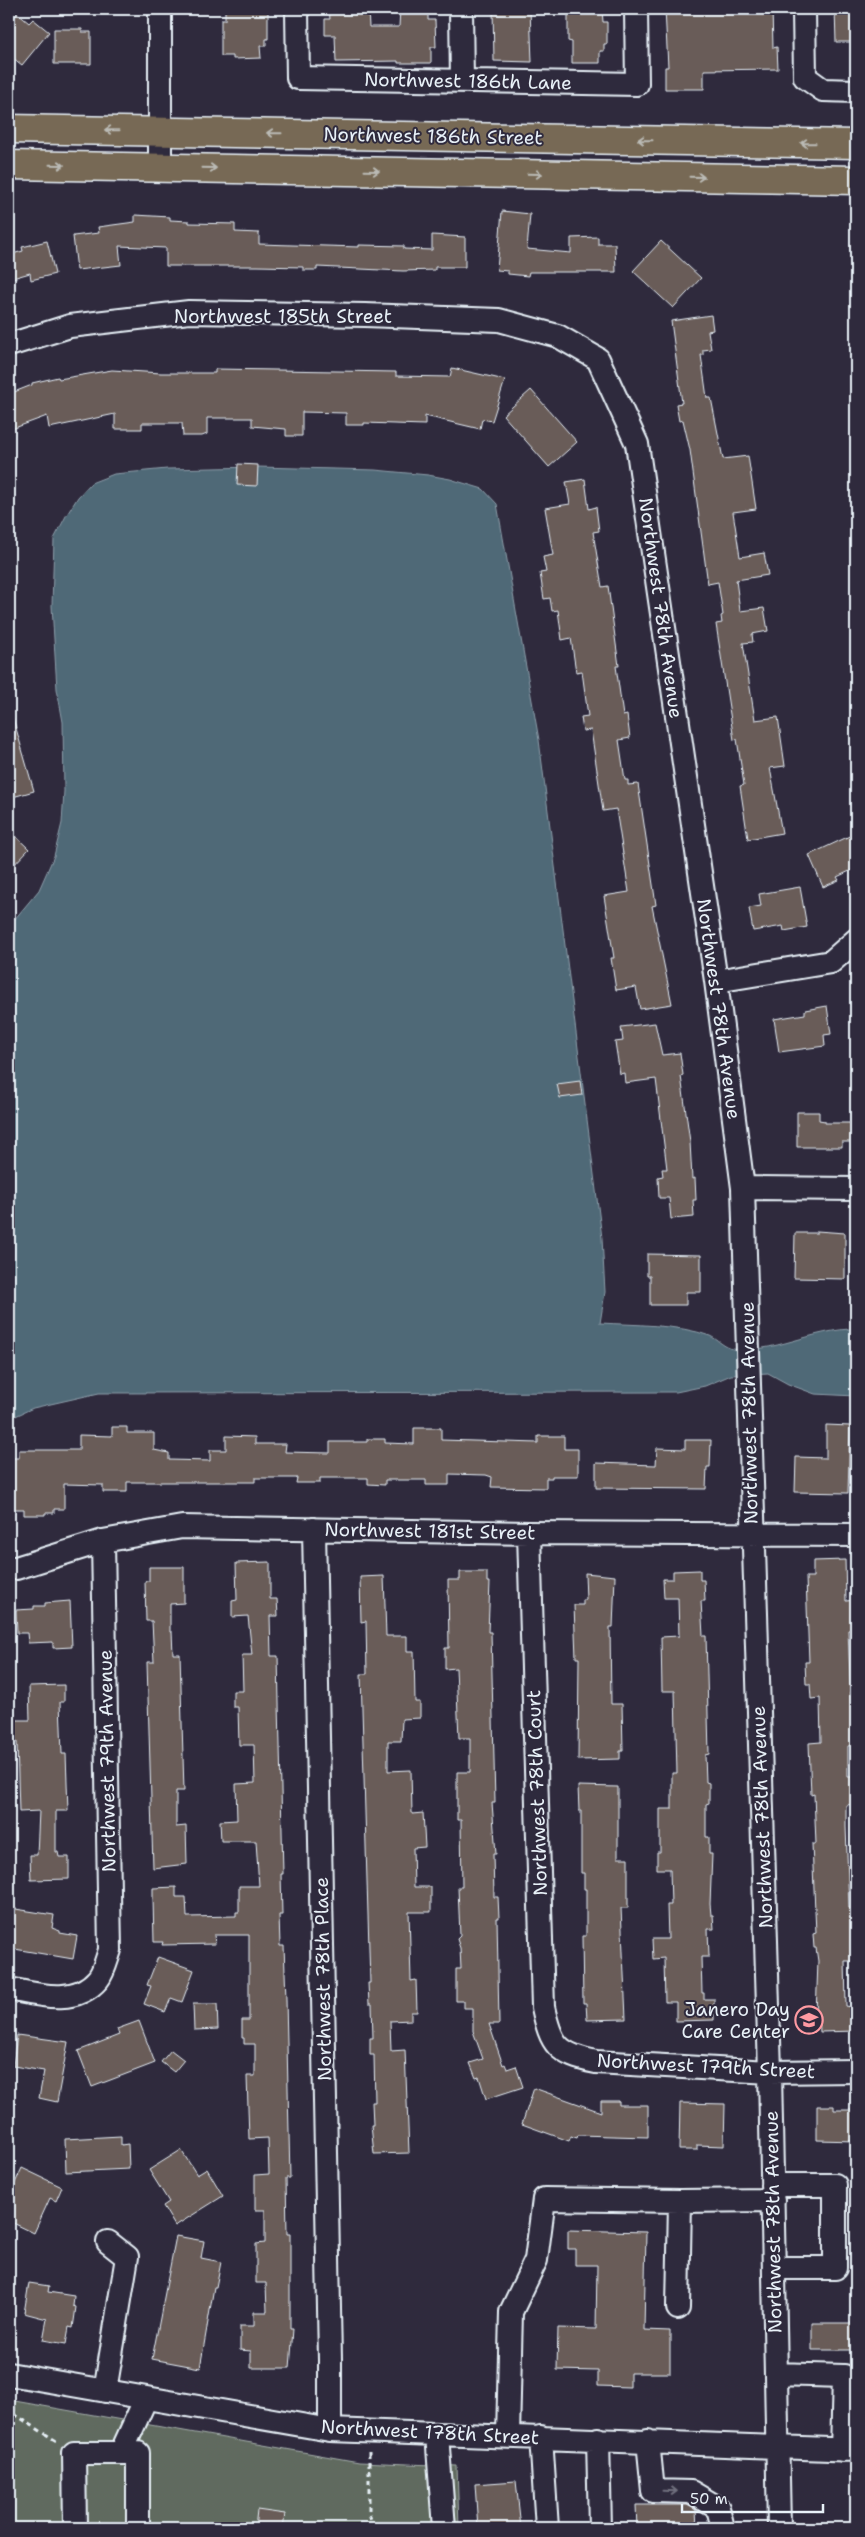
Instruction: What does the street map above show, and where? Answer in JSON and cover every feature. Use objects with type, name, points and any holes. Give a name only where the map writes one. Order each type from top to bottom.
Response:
[{"type":"main road","name":"Northwest 186th Street","points":[[9,128],[856,144]]},
{"type":"main road","name":"Northwest 186th Street","points":[[9,164],[856,180]]},
{"type":"street","points":[[160,9],[160,167]]},
{"type":"street","name":"Northwest 186th Lane","points":[[297,9],[298,78],[637,84],[636,9]]},
{"type":"street","points":[[462,9],[462,81]]},
{"type":"street","points":[[804,9],[805,77],[823,90],[856,91]]},
{"type":"street","name":"Northwest 185th Street","points":[[9,345],[70,326],[189,312],[365,315],[499,320],[558,336]]},
{"type":"street","name":"Northwest 78th Avenue","points":[[558,336],[598,359],[637,444],[716,982],[743,1188],[752,1535],[770,2072],[779,2528]]},
{"type":"street","points":[[716,982],[831,962],[856,940]]},
{"type":"street","points":[[743,1188],[856,1190]]},
{"type":"street","name":"Northwest 181st Street","points":[[9,1568],[16,1568],[103,1541],[182,1527],[856,1536]]},
{"type":"street","name":"Northwest 78th Place","points":[[314,1529],[330,2430]]},
{"type":"street","name":"Northwest 78th Court","points":[[529,1533],[543,2007],[550,2036],[560,2048]]},
{"type":"street","name":"Northwest 79th Avenue","points":[[9,1990],[55,1998],[81,1993],[99,1978],[110,1950],[103,1541]]},
{"type":"street","name":"Northwest 179th Street","points":[[560,2048],[576,2058],[596,2062],[770,2072],[856,2071]]},
{"type":"street","points":[[508,2436],[512,2312],[536,2260],[544,2199],[680,2201],[773,2193],[835,2185],[835,2268],[774,2268]]},
{"type":"street","points":[[678,2308],[680,2201]]},
{"type":"street","points":[[105,2390],[126,2257],[108,2242]]},
{"type":"street","name":"Northwest 178th Street","points":[[9,2374],[330,2430],[849,2450]]},
{"type":"street","points":[[776,2374],[844,2376],[849,2450]]},
{"type":"street","points":[[121,2452],[146,2398]]},
{"type":"street","points":[[437,2434],[444,2528]]},
{"type":"street","points":[[541,2437],[547,2528]]},
{"type":"street","points":[[598,2439],[600,2528]]},
{"type":"street","points":[[648,2441],[654,2490],[691,2492],[718,2508],[723,2528]]},
{"type":"street","points":[[75,2528],[74,2453],[121,2452],[138,2453],[138,2528]]},
{"type":"path","points":[[14,2400],[14,2414]]},
{"type":"path","points":[[9,2418],[14,2414]]},
{"type":"path","points":[[14,2414],[74,2453]]},
{"type":"path","points":[[370,2431],[369,2514],[373,2528]]},
{"type":"green space","points":[[9,2400],[359,2462],[457,2466],[459,2528],[9,2528]]},
{"type":"water","points":[[258,467],[375,470],[428,475],[450,479],[483,489],[497,504],[539,740],[602,1238],[605,1292],[600,1323],[684,1329],[710,1336],[733,1349],[747,1350],[777,1345],[825,1333],[856,1329],[856,1396],[815,1394],[788,1384],[768,1373],[731,1375],[705,1386],[676,1392],[99,1393],[33,1408],[9,1419],[9,926],[39,890],[54,856],[62,823],[64,791],[63,722],[57,689],[52,606],[54,539],[78,497],[91,483],[114,474],[167,469]]},
{"type":"building","points":[[225,9],[268,9],[268,39],[266,39],[266,46],[260,46],[261,58],[233,59],[233,56],[221,56],[221,20],[225,20]]},
{"type":"building","points":[[329,9],[368,9],[369,27],[399,27],[400,9],[428,9],[428,20],[435,20],[436,47],[431,47],[431,63],[398,63],[398,61],[336,62],[335,35],[325,35],[325,19],[330,19]]},
{"type":"building","points":[[493,9],[530,9],[532,62],[494,61]]},
{"type":"building","points":[[568,9],[602,9],[603,22],[607,22],[607,44],[604,44],[604,51],[600,51],[600,63],[572,63],[572,42],[568,41]]},
{"type":"building","points":[[665,9],[772,9],[773,48],[777,47],[778,69],[704,70],[704,89],[665,89],[665,67],[668,67]]},
{"type":"building","points":[[835,9],[856,9],[856,42],[836,42]]},
{"type":"building","points":[[17,13],[29,23],[33,19],[49,32],[22,65],[9,55],[9,23]]},
{"type":"building","points":[[54,29],[82,29],[82,32],[91,32],[91,64],[54,64]]},
{"type":"building","points":[[502,211],[530,214],[527,249],[571,253],[571,238],[598,237],[598,244],[615,244],[616,272],[529,272],[528,276],[508,274],[508,271],[497,270]]},
{"type":"building","points":[[135,215],[170,217],[170,220],[189,221],[189,223],[235,224],[235,232],[259,233],[259,244],[359,247],[359,245],[404,246],[404,249],[432,250],[432,235],[465,237],[465,267],[435,267],[435,270],[403,271],[317,267],[317,270],[303,270],[303,267],[166,266],[166,248],[119,246],[121,265],[77,270],[73,236],[99,233],[98,227],[135,222]]},
{"type":"building","points":[[47,241],[55,274],[31,280],[30,273],[9,279],[9,255],[23,251],[22,247]]},
{"type":"building","points":[[661,241],[701,278],[673,308],[633,271]]},
{"type":"building","points":[[711,315],[713,330],[708,331],[711,349],[703,350],[703,355],[701,355],[707,398],[711,398],[723,459],[748,456],[756,509],[733,512],[740,557],[764,553],[768,575],[736,580],[740,611],[764,608],[768,631],[752,634],[753,642],[743,643],[755,720],[778,717],[785,766],[770,768],[782,833],[748,839],[740,786],[744,785],[737,739],[734,740],[716,624],[722,623],[721,616],[723,615],[718,582],[708,584],[690,450],[683,420],[679,421],[676,404],[682,403],[671,321]]},
{"type":"building","points":[[452,368],[505,380],[492,421],[482,419],[480,429],[425,416],[425,425],[364,423],[364,425],[346,425],[346,413],[302,412],[302,436],[286,436],[286,429],[252,426],[252,418],[207,418],[207,434],[202,436],[183,436],[182,423],[142,423],[142,429],[115,429],[115,414],[49,428],[47,416],[9,430],[9,394],[32,385],[32,383],[58,377],[59,379],[112,370],[161,373],[215,373],[215,369],[396,372],[396,376],[450,377]]},
{"type":"building","points":[[531,390],[577,442],[549,467],[503,415]]},
{"type":"building","points":[[238,464],[258,465],[257,486],[237,485]]},
{"type":"building","points":[[585,479],[589,509],[596,507],[599,531],[593,532],[602,587],[608,586],[619,666],[616,666],[623,716],[627,715],[630,738],[619,740],[625,780],[628,780],[628,785],[638,784],[656,905],[652,906],[672,1004],[640,1009],[636,987],[616,990],[611,958],[614,958],[604,896],[629,892],[616,809],[603,811],[591,730],[583,731],[581,717],[588,716],[582,671],[576,672],[571,638],[562,640],[558,610],[552,611],[550,598],[544,599],[540,573],[546,572],[543,557],[553,555],[545,508],[570,504],[566,482]]},
{"type":"building","points":[[13,718],[34,791],[9,798],[9,719]]},
{"type":"building","points":[[9,830],[29,849],[9,870]]},
{"type":"building","points":[[856,833],[856,868],[837,877],[839,880],[823,887],[809,855]]},
{"type":"building","points":[[800,887],[807,927],[784,931],[783,926],[753,931],[749,908],[761,906],[759,894]]},
{"type":"building","points":[[827,1006],[831,1034],[824,1035],[825,1046],[779,1052],[774,1019],[805,1014],[805,1010]]},
{"type":"building","points":[[655,1023],[662,1055],[680,1053],[683,1075],[681,1076],[690,1142],[692,1179],[695,1178],[696,1200],[693,1200],[694,1217],[671,1219],[669,1198],[659,1198],[658,1177],[663,1176],[662,1169],[667,1169],[656,1079],[625,1083],[624,1073],[620,1074],[615,1042],[623,1041],[621,1027]]},
{"type":"building","points":[[580,1081],[582,1095],[560,1098],[557,1084]]},
{"type":"building","points":[[797,1112],[819,1112],[819,1120],[825,1121],[825,1123],[856,1123],[856,1142],[842,1142],[842,1147],[797,1147]]},
{"type":"building","points":[[817,1231],[845,1233],[845,1279],[794,1278],[795,1233],[817,1233]]},
{"type":"building","points":[[647,1254],[701,1255],[701,1292],[686,1292],[686,1305],[650,1305],[650,1276],[647,1276]]},
{"type":"building","points":[[826,1425],[850,1426],[848,1493],[795,1492],[796,1457],[826,1458]]},
{"type":"building","points":[[112,1427],[127,1427],[127,1433],[154,1433],[154,1450],[169,1453],[169,1460],[210,1461],[210,1450],[226,1450],[226,1436],[255,1437],[255,1444],[286,1444],[285,1452],[330,1453],[330,1442],[367,1442],[367,1439],[385,1439],[385,1443],[414,1444],[414,1428],[441,1428],[441,1440],[538,1443],[538,1436],[564,1436],[564,1449],[578,1449],[578,1476],[552,1476],[552,1478],[546,1478],[546,1488],[491,1487],[492,1477],[486,1475],[449,1474],[449,1485],[426,1485],[426,1480],[385,1480],[385,1485],[368,1484],[368,1478],[320,1478],[320,1483],[296,1483],[297,1478],[255,1478],[255,1482],[127,1482],[127,1492],[103,1492],[103,1485],[64,1484],[64,1509],[54,1509],[54,1513],[45,1513],[45,1515],[24,1515],[24,1509],[9,1509],[9,1458],[19,1458],[19,1450],[79,1450],[79,1435],[112,1436]]},
{"type":"building","points":[[685,1440],[711,1440],[710,1467],[707,1467],[706,1489],[596,1488],[596,1463],[656,1465],[657,1448],[685,1449]]},
{"type":"building","points":[[845,1560],[846,1601],[856,1600],[856,1630],[848,1630],[853,1745],[848,1746],[848,1777],[856,1777],[856,1804],[846,1805],[846,1827],[849,1908],[856,1907],[856,1961],[845,1961],[846,2006],[856,2008],[856,2031],[820,2032],[819,2015],[816,2015],[818,1961],[816,1948],[814,1948],[813,1934],[816,1933],[812,1844],[816,1844],[814,1794],[811,1795],[809,1743],[821,1742],[820,1698],[811,1699],[810,1684],[806,1684],[805,1662],[809,1662],[806,1577],[813,1577],[813,1561]]},
{"type":"building","points":[[270,1562],[270,1599],[277,1599],[278,1616],[270,1616],[271,1656],[278,1656],[283,1874],[281,1874],[282,1915],[279,1915],[280,1946],[284,1946],[286,1999],[290,2178],[286,2178],[287,2234],[290,2234],[290,2329],[293,2329],[290,2368],[251,2368],[251,2351],[240,2350],[240,2326],[254,2326],[254,2312],[267,2312],[266,2283],[256,2283],[256,2244],[265,2243],[265,2210],[255,2210],[255,2175],[269,2174],[268,2138],[249,2139],[247,2076],[255,2076],[255,2044],[244,2044],[244,2038],[242,2038],[242,2020],[249,2020],[249,1935],[214,1935],[215,1944],[162,1945],[163,1942],[154,1942],[153,1888],[176,1887],[176,1897],[186,1897],[187,1917],[236,1916],[236,1912],[239,1912],[239,1886],[259,1886],[256,1841],[221,1841],[220,1821],[237,1820],[236,1784],[255,1783],[254,1745],[239,1745],[238,1707],[233,1707],[233,1691],[243,1691],[242,1655],[252,1655],[248,1616],[232,1617],[232,1601],[237,1600],[236,1563]]},
{"type":"building","points":[[149,1567],[184,1567],[184,1603],[170,1604],[170,1632],[172,1632],[173,1654],[180,1654],[184,1791],[176,1791],[176,1827],[186,1826],[187,1864],[153,1868],[147,1662],[154,1662],[152,1621],[146,1621],[145,1581],[149,1581]]},
{"type":"building","points":[[700,1570],[700,1580],[704,1580],[705,1601],[701,1601],[703,1636],[706,1636],[709,1754],[705,1755],[706,1782],[709,1783],[709,1803],[706,1804],[706,1837],[709,1837],[709,1854],[712,1854],[710,1904],[714,1929],[708,1929],[709,1957],[701,1957],[702,1993],[704,1993],[704,1999],[714,1999],[714,2020],[676,2021],[676,2002],[665,2002],[664,1958],[653,1959],[652,1939],[668,1939],[667,1905],[671,1905],[670,1869],[657,1869],[657,1852],[660,1852],[660,1809],[672,1809],[672,1773],[677,1773],[675,1691],[662,1691],[661,1637],[679,1636],[678,1598],[664,1598],[663,1579],[673,1579],[673,1571]]},
{"type":"building","points":[[460,1572],[487,1572],[487,1582],[490,1582],[488,1632],[491,1632],[495,1803],[492,1803],[496,1854],[493,1854],[494,1897],[498,1897],[499,1918],[497,1918],[499,2024],[489,2024],[503,2065],[505,2064],[507,2069],[516,2066],[523,2087],[486,2099],[479,2077],[476,2078],[470,2063],[483,2059],[473,2031],[473,2008],[464,2008],[464,2001],[456,2001],[456,1969],[461,1969],[460,1948],[457,1939],[460,1936],[458,1887],[462,1887],[461,1820],[457,1820],[457,1772],[470,1772],[470,1738],[459,1738],[456,1668],[445,1669],[445,1648],[449,1648],[448,1580],[460,1580]]},
{"type":"building","points":[[585,1573],[615,1576],[613,1627],[610,1627],[611,1704],[622,1704],[623,1751],[620,1751],[620,1759],[578,1760],[579,1658],[576,1658],[574,1605],[583,1605],[583,1600],[586,1600]]},
{"type":"building","points":[[384,1576],[386,1636],[407,1636],[407,1651],[414,1651],[415,1702],[420,1702],[420,1718],[402,1719],[401,1741],[388,1741],[388,1771],[411,1770],[412,1814],[423,1813],[425,1847],[413,1848],[414,1887],[431,1887],[431,1912],[409,1912],[411,1981],[416,1980],[417,2012],[411,2012],[411,2020],[390,2021],[391,2051],[405,2050],[409,2153],[374,2154],[371,2125],[373,2125],[372,2102],[375,2102],[374,2055],[370,2055],[370,2038],[373,2038],[372,2004],[369,2004],[368,1983],[370,1983],[361,1674],[367,1674],[366,1621],[361,1622],[360,1577]]},
{"type":"building","points":[[70,1601],[72,1647],[53,1648],[53,1642],[28,1643],[27,1633],[17,1633],[16,1610],[34,1609],[34,1606],[45,1606],[45,1603]]},
{"type":"building","points":[[64,1685],[64,1702],[60,1702],[62,1754],[66,1754],[68,1811],[56,1811],[56,1852],[58,1852],[59,1857],[69,1857],[69,1879],[31,1880],[30,1855],[37,1855],[39,1811],[19,1812],[17,1742],[10,1742],[9,1720],[30,1720],[29,1686]]},
{"type":"building","points":[[578,1786],[618,1787],[618,1858],[628,1858],[628,1908],[621,1908],[626,2019],[587,2020],[586,2003],[583,2003],[582,1936],[586,1936],[586,1889],[584,1889],[584,1873],[581,1873],[581,1811],[579,1811]]},
{"type":"building","points":[[9,1908],[54,1915],[52,1928],[60,1931],[60,1933],[77,1936],[73,1959],[9,1948]]},
{"type":"building","points":[[158,1957],[194,1970],[182,2002],[171,1998],[165,2012],[144,2004],[151,1986],[147,1985]]},
{"type":"building","points":[[193,2004],[217,2004],[218,2029],[194,2030]]},
{"type":"building","points":[[139,2021],[155,2063],[92,2087],[78,2051],[119,2035],[117,2029]]},
{"type":"building","points":[[17,2035],[68,2042],[57,2102],[39,2098],[44,2071],[13,2066]]},
{"type":"building","points":[[171,2050],[184,2060],[174,2072],[161,2062]]},
{"type":"building","points":[[534,2088],[601,2112],[601,2101],[619,2101],[619,2105],[648,2105],[648,2137],[578,2135],[577,2138],[571,2136],[569,2141],[522,2124]]},
{"type":"building","points":[[680,2103],[725,2104],[724,2146],[697,2145],[697,2150],[679,2150]]},
{"type":"building","points":[[817,2106],[834,2106],[834,2110],[856,2110],[856,2141],[817,2140]]},
{"type":"building","points":[[121,2136],[121,2145],[128,2144],[129,2169],[66,2172],[65,2139]]},
{"type":"building","points":[[181,2150],[197,2175],[207,2169],[223,2196],[175,2226],[163,2206],[169,2202],[149,2170]]},
{"type":"building","points":[[22,2168],[62,2187],[56,2201],[50,2198],[34,2233],[9,2221],[9,2196]]},
{"type":"building","points":[[568,2230],[646,2232],[644,2330],[670,2331],[670,2373],[630,2373],[630,2387],[598,2386],[598,2371],[557,2370],[558,2328],[596,2329],[597,2265],[575,2265],[575,2249],[568,2249]]},
{"type":"building","points":[[176,2236],[204,2241],[201,2258],[221,2262],[216,2287],[214,2287],[200,2368],[152,2359]]},
{"type":"building","points":[[29,2283],[49,2286],[48,2292],[74,2296],[73,2306],[76,2307],[73,2328],[69,2327],[66,2344],[43,2340],[47,2319],[24,2313]]},
{"type":"building","points":[[812,2323],[856,2323],[856,2350],[812,2350]]},
{"type":"building","points":[[516,2481],[521,2528],[478,2528],[475,2484]]},
{"type":"building","points":[[636,2505],[687,2505],[696,2510],[697,2528],[637,2528]]},
{"type":"building","points":[[257,2510],[285,2514],[283,2528],[255,2528]]},
{"type":"place","name":"Janero Day Care Center","points":[[809,2020]]}]
